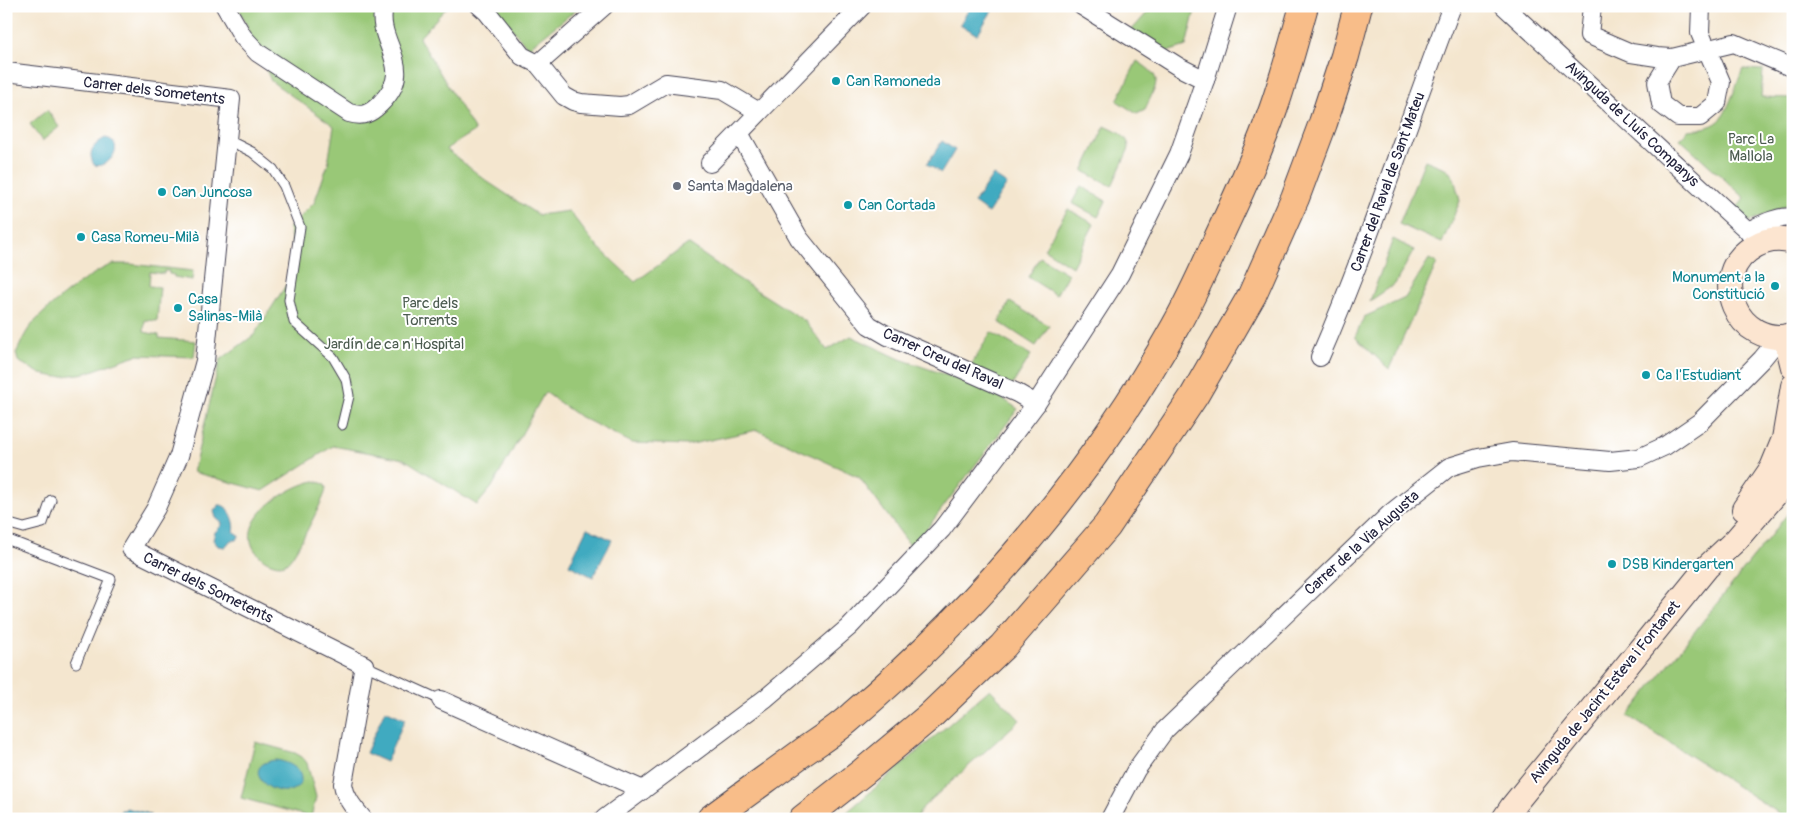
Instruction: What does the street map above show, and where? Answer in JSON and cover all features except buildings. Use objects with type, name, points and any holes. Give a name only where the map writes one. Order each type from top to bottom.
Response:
[{"type":"highway","points":[[711,819],[850,718],[894,679],[965,610],[1014,557],[1062,500],[1108,435],[1150,371],[1177,325],[1242,187],[1273,111],[1304,6]]},
{"type":"highway","points":[[803,819],[929,717],[1003,646],[1107,526],[1194,396],[1252,294],[1295,198],[1324,123],[1346,56],[1358,6]]},
{"type":"street","points":[[225,6],[243,37],[258,53],[349,113],[358,116],[366,115],[373,111],[384,101],[396,78],[397,69],[394,55],[382,24],[384,6]]},
{"type":"street","points":[[480,6],[487,12],[522,56],[538,64],[564,96],[581,103],[620,106],[629,104],[666,84],[722,90],[759,112]]},
{"type":"street","points":[[538,64],[604,6]]},
{"type":"street","points":[[1082,6],[1179,68],[1205,80]]},
{"type":"street","points":[[604,819],[766,698],[849,627],[942,530],[1036,404],[1120,274],[1179,154],[1228,6]]},
{"type":"street","name":"Carrer del Raval de Sant Mateu","points":[[1320,357],[1368,239],[1452,6]]},
{"type":"street","name":"Avinguda de Lluís Companys","points":[[1504,6],[1752,238]]},
{"type":"street","points":[[1592,6],[1589,35],[1632,53],[1672,58],[1708,51],[1734,43],[1793,68]]},
{"type":"street","points":[[1672,58],[1657,82],[1661,104],[1678,117],[1700,117],[1717,103],[1721,82],[1700,33],[1702,6]]},
{"type":"street","points":[[710,164],[853,9]]},
{"type":"street","name":"Carrer dels Sometents","points":[[6,72],[232,99],[205,361],[178,456],[156,508],[131,549],[364,665]]},
{"type":"street","name":"Carrer Creu del Raval","points":[[739,133],[799,238],[869,325],[888,336],[1018,393],[1036,404]]},
{"type":"street","points":[[1793,217],[1774,219],[1752,238],[1745,254],[1736,266],[1731,281],[1731,296],[1736,311],[1745,323],[1765,335],[1787,336],[1793,367]]},
{"type":"street","points":[[1752,238],[1793,242]]},
{"type":"street","name":"Carrer de la Via Augusta","points":[[1110,819],[1136,770],[1164,730],[1391,513],[1449,467],[1478,458],[1512,452],[1610,461],[1639,458],[1664,446],[1700,422],[1787,336]]},
{"type":"street","name":"Avinguda de Jacint Esteva i Fontanet","points":[[1707,567],[1726,534],[1760,489],[1772,468],[1784,439],[1793,386]]},
{"type":"street","name":"Avinguda de Jacint Esteva i Fontanet","points":[[1504,819],[1707,567],[1786,488],[1793,465]]},
{"type":"street","points":[[363,819],[348,800],[343,784],[364,665]]},
{"type":"street","name":"Carrer dels Sometents","points":[[441,700],[643,790]]},
{"type":"lane","points":[[228,140],[252,152],[273,169],[284,186],[300,227],[288,300],[294,322],[332,357],[346,378],[349,396],[342,425]]},
{"type":"lane","points":[[6,523],[24,528],[43,524],[51,500]]},
{"type":"lane","points":[[6,539],[111,578],[76,663]]},
{"type":"lane","name":"Carrer dels Sometents","points":[[364,665],[441,700]]},
{"type":"green space","name":"Parc dels Torrents","points":[[238,6],[448,6],[419,38],[475,131],[446,149],[488,182],[538,215],[569,211],[594,243],[635,282],[688,244],[805,321],[827,350],[851,336],[900,359],[990,390],[1018,409],[912,548],[859,477],[757,430],[687,445],[632,443],[577,415],[545,392],[492,487],[477,505],[404,459],[333,446],[263,491],[193,472],[220,360],[254,335],[297,268],[289,228],[314,203],[328,164],[334,126],[271,81]]},
{"type":"green space","points":[[493,6],[581,6],[528,48]]},
{"type":"green space","points":[[1153,6],[1196,6],[1186,46],[1164,53],[1130,32]]},
{"type":"green space","points":[[1137,61],[1152,72],[1156,82],[1145,110],[1137,114],[1117,101]]},
{"type":"green space","name":"Parc La Mallola","points":[[1743,69],[1763,70],[1761,97],[1793,98],[1793,203],[1748,222],[1735,210],[1745,198],[1680,139],[1688,130],[1708,127],[1719,121],[1729,104]]},
{"type":"green space","points":[[47,110],[59,127],[42,141],[30,124]]},
{"type":"green space","points":[[1105,126],[1124,137],[1129,148],[1112,186],[1083,171]]},
{"type":"green space","points":[[1425,160],[1447,169],[1454,178],[1460,201],[1442,243],[1399,224]]},
{"type":"green space","points":[[1081,186],[1106,201],[1098,217],[1072,203]]},
{"type":"green space","points":[[1068,209],[1094,224],[1072,267],[1044,249]]},
{"type":"green space","points":[[1393,239],[1414,250],[1395,284],[1370,301]]},
{"type":"green space","points":[[1040,257],[1068,274],[1056,295],[1028,277]]},
{"type":"green space","points":[[1429,259],[1437,263],[1389,369],[1355,337],[1364,317],[1405,298]]},
{"type":"green space","points":[[114,264],[193,271],[192,280],[174,277],[174,275],[169,274],[169,271],[164,271],[164,274],[150,272],[149,286],[160,287],[157,321],[145,320],[144,332],[159,335],[159,338],[196,341],[194,357],[136,355],[86,373],[57,377],[41,374],[18,361],[16,353],[26,332],[37,319],[82,281],[105,267]]},
{"type":"green space","points":[[1010,302],[1049,326],[1036,346],[999,322]]},
{"type":"green space","points":[[991,332],[1031,355],[1011,387],[970,367]]},
{"type":"green space","points":[[315,481],[324,484],[326,488],[325,493],[295,552],[283,565],[266,561],[254,549],[250,537],[259,515],[280,496]]},
{"type":"green space","points":[[1793,507],[1793,819],[1788,819],[1628,716]]},
{"type":"green space","points":[[990,689],[1020,720],[923,807],[916,819],[839,819]]},
{"type":"green space","points":[[255,742],[295,753],[307,763],[316,797],[311,817],[241,798]]},
{"type":"water","points":[[971,6],[995,6],[977,35],[960,24]]},
{"type":"water","points":[[105,138],[115,144],[114,154],[106,163],[94,165],[91,156],[92,149]]},
{"type":"water","points":[[942,141],[955,150],[941,173],[927,164]]},
{"type":"water","points":[[993,175],[1007,184],[988,213],[974,203]]},
{"type":"water","points":[[219,505],[229,511],[235,528],[234,532],[239,536],[237,540],[231,540],[225,547],[218,546],[213,540],[215,532],[222,525],[216,518],[214,511]]},
{"type":"water","points":[[587,528],[612,540],[593,577],[569,565]]},
{"type":"water","points":[[385,710],[405,719],[386,762],[366,753]]},
{"type":"water","points":[[275,760],[288,763],[298,771],[301,779],[297,787],[292,790],[283,791],[266,785],[261,780],[258,774],[259,768],[265,763]]},
{"type":"water","points":[[126,808],[150,814],[149,819],[123,819],[120,813],[121,810]]},
{"type":"place","name":"Can Ramoneda","points":[[836,81]]},
{"type":"place","name":"Santa Magdalena","points":[[677,186]]},
{"type":"place","name":"Can Juncosa","points":[[162,192]]},
{"type":"place","name":"Can Cortada","points":[[848,205]]},
{"type":"place","name":"Casa Romeu-Milà","points":[[81,237]]},
{"type":"place","name":"Monument a la Constitució","points":[[1775,286]]},
{"type":"place","name":"Casa Salinas-Milà","points":[[178,308]]},
{"type":"place","name":"Ca l'Estudiant","points":[[1646,375]]},
{"type":"place","name":"DSB Kindergarten","points":[[1612,564]]},
{"type":"park label","name":"Jardín de ca n'Hospital","points":[[394,344]]}]
